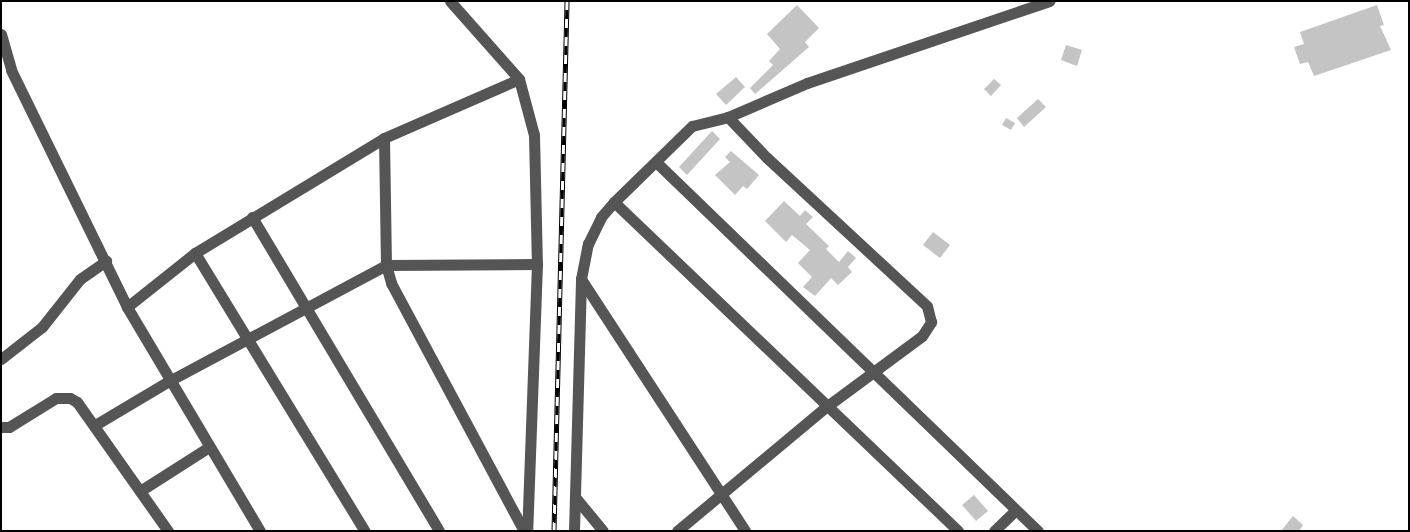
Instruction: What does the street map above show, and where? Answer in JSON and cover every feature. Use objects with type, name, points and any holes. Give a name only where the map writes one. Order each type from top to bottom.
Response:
[{"type":"street","points":[[450,1],[519,79],[534,135],[537,264],[526,531]]},
{"type":"street","points":[[574,531],[581,279],[588,244],[601,217],[614,202],[692,126],[728,117],[806,83],[1049,1]]},
{"type":"street","points":[[1,34],[11,70],[127,307],[169,381],[260,531]]},
{"type":"street","points":[[127,307],[195,252],[384,138],[519,79]]},
{"type":"street","points":[[677,531],[826,407],[922,336],[931,322],[927,306],[767,158],[728,117]]},
{"type":"street","points":[[384,138],[386,265],[391,283],[526,531]]},
{"type":"street","points":[[656,162],[1038,531]]},
{"type":"street","points":[[614,202],[826,407],[958,531]]},
{"type":"street","points":[[252,217],[439,531]]},
{"type":"street","points":[[195,252],[365,531]]},
{"type":"street","points":[[1,359],[42,327],[80,279],[106,261]]},
{"type":"street","points":[[95,425],[169,381],[248,340],[304,307],[386,265],[537,264]]},
{"type":"street","points":[[581,279],[745,531]]},
{"type":"street","points":[[1,427],[9,427],[56,398],[70,398],[77,402],[168,531]]},
{"type":"street","points":[[140,491],[210,447]]},
{"type":"street","points":[[575,497],[604,531]]},
{"type":"street","points":[[994,531],[1016,510]]},
{"type":"building","points":[[797,5],[819,28],[805,42],[809,47],[755,94],[750,88],[773,65],[769,61],[780,49],[767,34]]},
{"type":"building","points":[[1377,5],[1384,25],[1380,26],[1391,50],[1314,76],[1308,62],[1300,64],[1294,47],[1304,44],[1300,32]]},
{"type":"building","points":[[1066,45],[1082,50],[1077,66],[1061,60]]},
{"type":"building","points":[[736,77],[745,87],[726,105],[716,94]]},
{"type":"building","points":[[994,79],[1001,85],[991,96],[984,89]]},
{"type":"building","points":[[1038,99],[1046,107],[1024,127],[1017,118]]},
{"type":"building","points":[[1006,118],[1015,123],[1011,130],[1002,125]]},
{"type":"building","points":[[712,131],[720,139],[687,175],[679,167]]},
{"type":"building","points":[[731,151],[759,175],[747,189],[743,186],[735,195],[715,175],[730,162],[725,157]]},
{"type":"building","points":[[784,201],[800,216],[805,210],[813,217],[806,224],[829,246],[826,249],[839,262],[848,251],[856,258],[848,267],[852,272],[838,285],[831,278],[815,296],[803,287],[812,277],[798,263],[810,250],[792,235],[786,242],[765,221]]},
{"type":"building","points":[[933,232],[950,245],[940,258],[923,245]]},
{"type":"building","points":[[974,495],[988,511],[976,521],[962,505]]},
{"type":"building","points":[[1293,516],[1303,525],[1299,531],[1281,531]]},
{"type":"railway","points":[[554,531],[567,1]]}]
